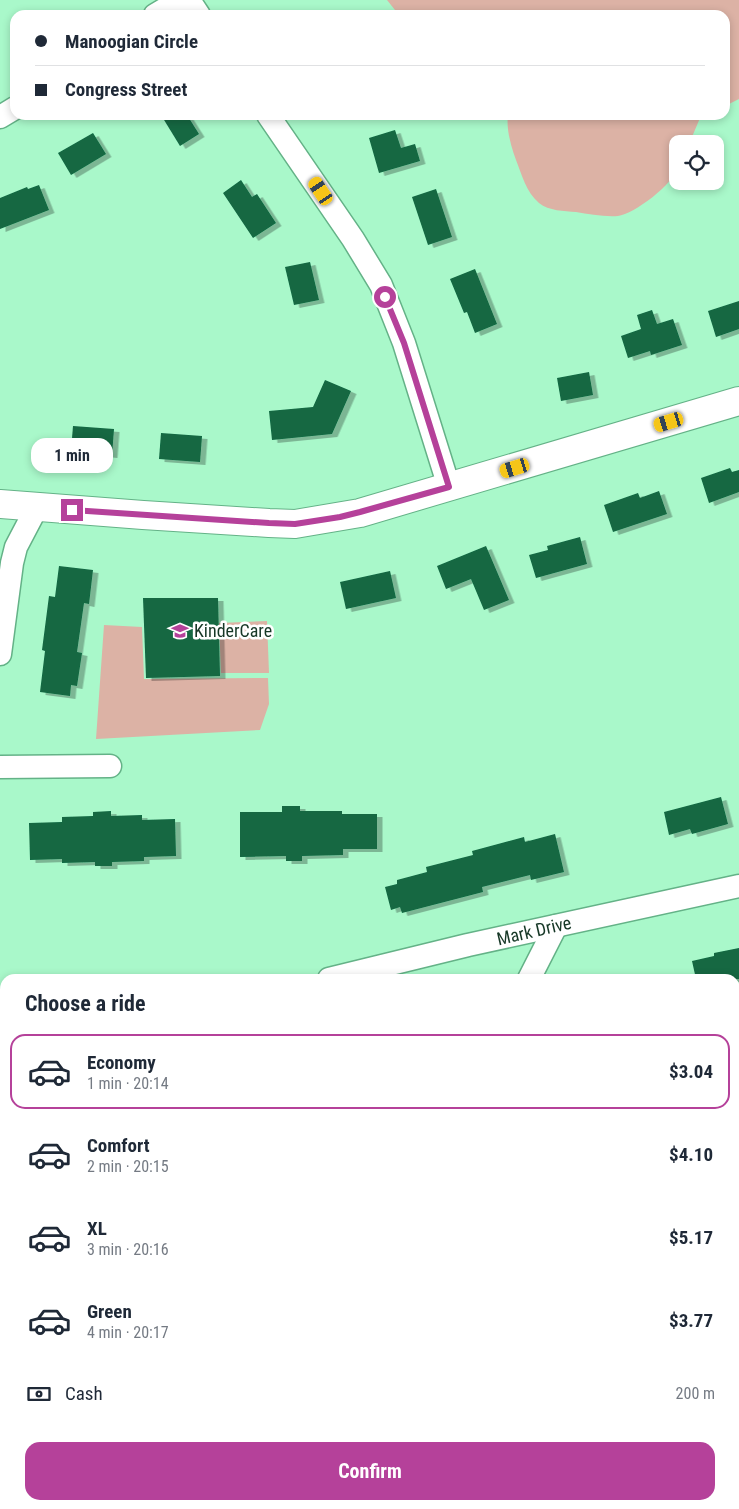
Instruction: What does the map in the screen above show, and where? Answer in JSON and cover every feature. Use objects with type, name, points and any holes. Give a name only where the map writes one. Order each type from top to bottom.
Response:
[{"type":"main road","points":[[0,504],[295,524],[360,512],[739,401]]},
{"type":"street","points":[[163,10],[180,0]]},
{"type":"street","points":[[271,120],[353,239],[381,286],[404,343],[449,487]]},
{"type":"street","points":[[0,654],[12,563],[16,547],[37,507]]},
{"type":"street","points":[[0,767],[110,766]]},
{"type":"street","name":"Mark Drive","points":[[350,974],[739,886]]},
{"type":"street","points":[[532,974],[556,926]]},
{"type":"shaded area","points":[[387,0],[739,0],[739,99],[730,104],[730,10],[395,10]]},
{"type":"shaded area","points":[[508,120],[699,120],[693,135],[669,135],[669,182],[634,210],[618,216],[557,210],[547,208],[539,203],[528,189],[522,177],[508,132]]},
{"type":"shaded area","points":[[267,621],[269,673],[221,673],[219,623]]},
{"type":"shaded area","points":[[104,625],[142,627],[144,679],[268,678],[269,704],[260,730],[96,739]]},
{"type":"building","points":[[164,120],[190,120],[199,134],[180,146]]},
{"type":"building","points":[[395,130],[401,148],[415,144],[420,161],[379,173],[369,138]]},
{"type":"building","points":[[93,133],[106,154],[71,175],[58,153]]},
{"type":"building","points":[[241,180],[252,197],[257,194],[276,223],[253,238],[223,193]]},
{"type":"building","points":[[39,185],[49,210],[0,229],[0,198],[27,187],[28,189]]},
{"type":"building","points":[[436,189],[452,237],[428,245],[412,197]]},
{"type":"building","points":[[310,262],[319,300],[294,305],[285,267]]},
{"type":"building","points":[[475,269],[497,324],[475,333],[467,312],[464,313],[450,279]]},
{"type":"building","points":[[739,301],[739,329],[716,337],[708,311]]},
{"type":"building","points":[[652,310],[657,324],[673,319],[682,345],[651,355],[650,351],[628,358],[621,336],[641,329],[637,315]]},
{"type":"building","points":[[589,372],[593,395],[561,401],[557,378]]},
{"type":"building","points":[[325,380],[351,391],[332,434],[272,440],[269,411],[313,407]]},
{"type":"building","points":[[73,426],[114,429],[112,455],[71,451]]},
{"type":"building","points":[[161,433],[202,436],[200,462],[159,459]]},
{"type":"building","points":[[730,468],[732,472],[739,470],[739,492],[709,503],[701,478]]},
{"type":"building","points":[[659,491],[667,514],[613,532],[604,505],[638,493],[640,498]]},
{"type":"building","points":[[580,537],[587,564],[536,578],[529,555],[548,550],[547,546]]},
{"type":"building","points":[[486,546],[509,600],[484,610],[471,579],[446,589],[437,566]]},
{"type":"building","points":[[59,566],[93,570],[89,604],[84,603],[77,652],[82,653],[77,686],[71,685],[70,696],[40,692],[45,651],[42,650],[49,596],[55,597]]},
{"type":"building","points":[[390,571],[396,598],[346,609],[340,582]]},
{"type":"building","points":[[143,598],[218,598],[220,676],[146,678]]},
{"type":"building","points":[[721,797],[728,824],[692,834],[690,829],[669,835],[664,812]]},
{"type":"building","points":[[282,806],[300,806],[300,811],[342,811],[342,814],[377,814],[377,849],[343,849],[343,855],[302,856],[302,861],[286,861],[286,856],[240,857],[240,812],[282,812]]},
{"type":"building","points":[[111,811],[111,816],[142,815],[142,820],[175,819],[176,856],[144,857],[144,861],[112,862],[112,866],[95,866],[95,862],[62,863],[62,859],[30,860],[29,823],[62,822],[62,817],[93,816],[93,812]]},
{"type":"building","points":[[555,834],[564,872],[531,880],[530,875],[482,887],[483,892],[402,913],[400,907],[391,910],[385,887],[397,884],[397,880],[427,872],[426,867],[473,855],[472,851],[524,837],[525,842]]},
{"type":"building","points":[[739,948],[739,974],[695,974],[692,961],[714,956],[714,953]]},
{"type":"place","name":"KinderCare","points":[[180,631]]},
{"type":"route","points":[[72,510],[295,524],[340,517],[449,487],[404,343],[385,297]]}]
